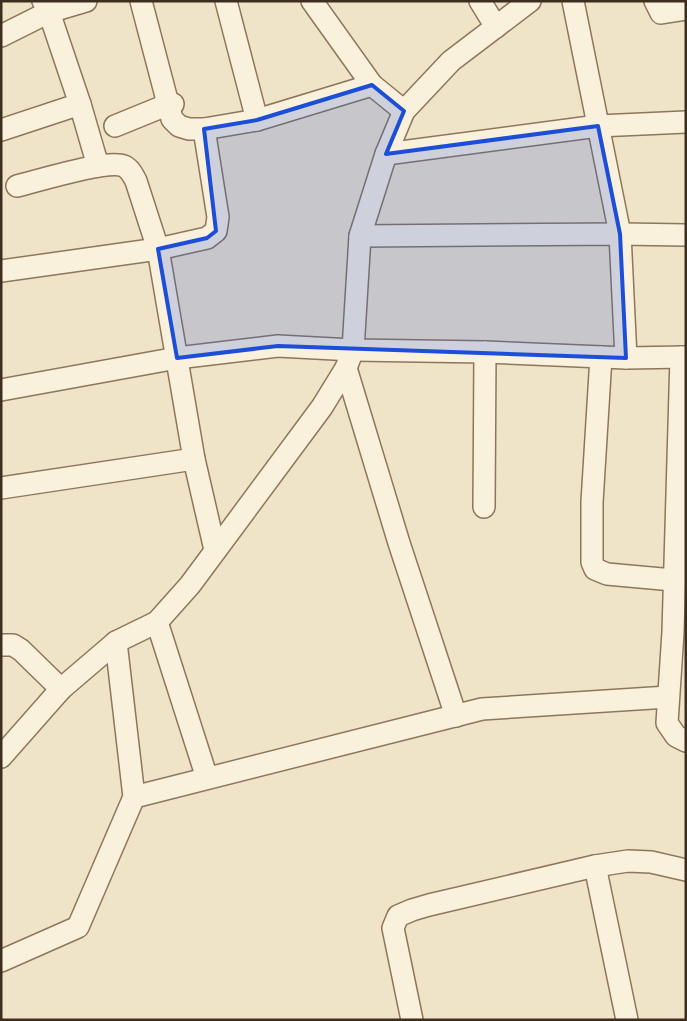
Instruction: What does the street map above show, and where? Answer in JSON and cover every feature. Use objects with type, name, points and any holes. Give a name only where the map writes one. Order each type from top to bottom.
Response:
[{"type":"street","points":[[1,36],[46,7],[86,1]]},
{"type":"street","points":[[141,1],[171,104],[172,119],[179,126],[190,129],[204,129],[257,120],[372,85]]},
{"type":"street","points":[[226,1],[257,120]]},
{"type":"street","points":[[312,1],[372,85],[404,111]]},
{"type":"street","points":[[480,1],[496,28]]},
{"type":"street","points":[[456,716],[399,543],[349,359],[360,236],[386,154],[404,111],[451,61],[530,1]]},
{"type":"street","points":[[573,1],[620,234],[626,358]]},
{"type":"street","points":[[655,1],[661,13],[686,9]]},
{"type":"street","points":[[46,7],[80,104],[98,166]]},
{"type":"street","points":[[1,130],[80,104]]},
{"type":"street","points":[[115,126],[171,104]]},
{"type":"street","points":[[386,154],[598,126],[686,122]]},
{"type":"street","points":[[1,271],[158,249],[207,238],[216,231],[218,217],[204,129]]},
{"type":"street","points":[[17,186],[98,166],[124,166],[132,173],[158,249],[194,459],[215,550]]},
{"type":"street","points":[[360,236],[686,235]]},
{"type":"street","points":[[1,390],[177,358],[278,346],[349,359],[485,352],[626,358],[683,357],[673,580],[679,632],[668,697],[667,723],[676,736],[686,741]]},
{"type":"street","points":[[484,507],[485,352]]},
{"type":"street","points":[[601,357],[592,502],[592,562],[595,569],[607,574],[673,580]]},
{"type":"street","points":[[1,757],[61,689],[116,642],[157,622],[190,585],[322,407],[349,359]]},
{"type":"street","points":[[1,488],[194,459]]},
{"type":"street","points":[[157,622],[207,778]]},
{"type":"street","points":[[1,961],[78,927],[134,797],[116,642]]},
{"type":"street","points":[[1,645],[13,645],[21,650],[61,689]]},
{"type":"street","points":[[134,797],[482,709],[668,697]]},
{"type":"street","points":[[412,1020],[393,928],[398,916],[429,905],[595,866],[628,861],[651,862],[686,870]]},
{"type":"street","points":[[595,866],[627,1020]]},
{"type":"highlighted area","points":[[372,85],[404,111],[386,154],[598,126],[620,234],[626,358],[278,346],[177,358],[158,249],[207,238],[216,231],[204,129],[257,120]]}]
